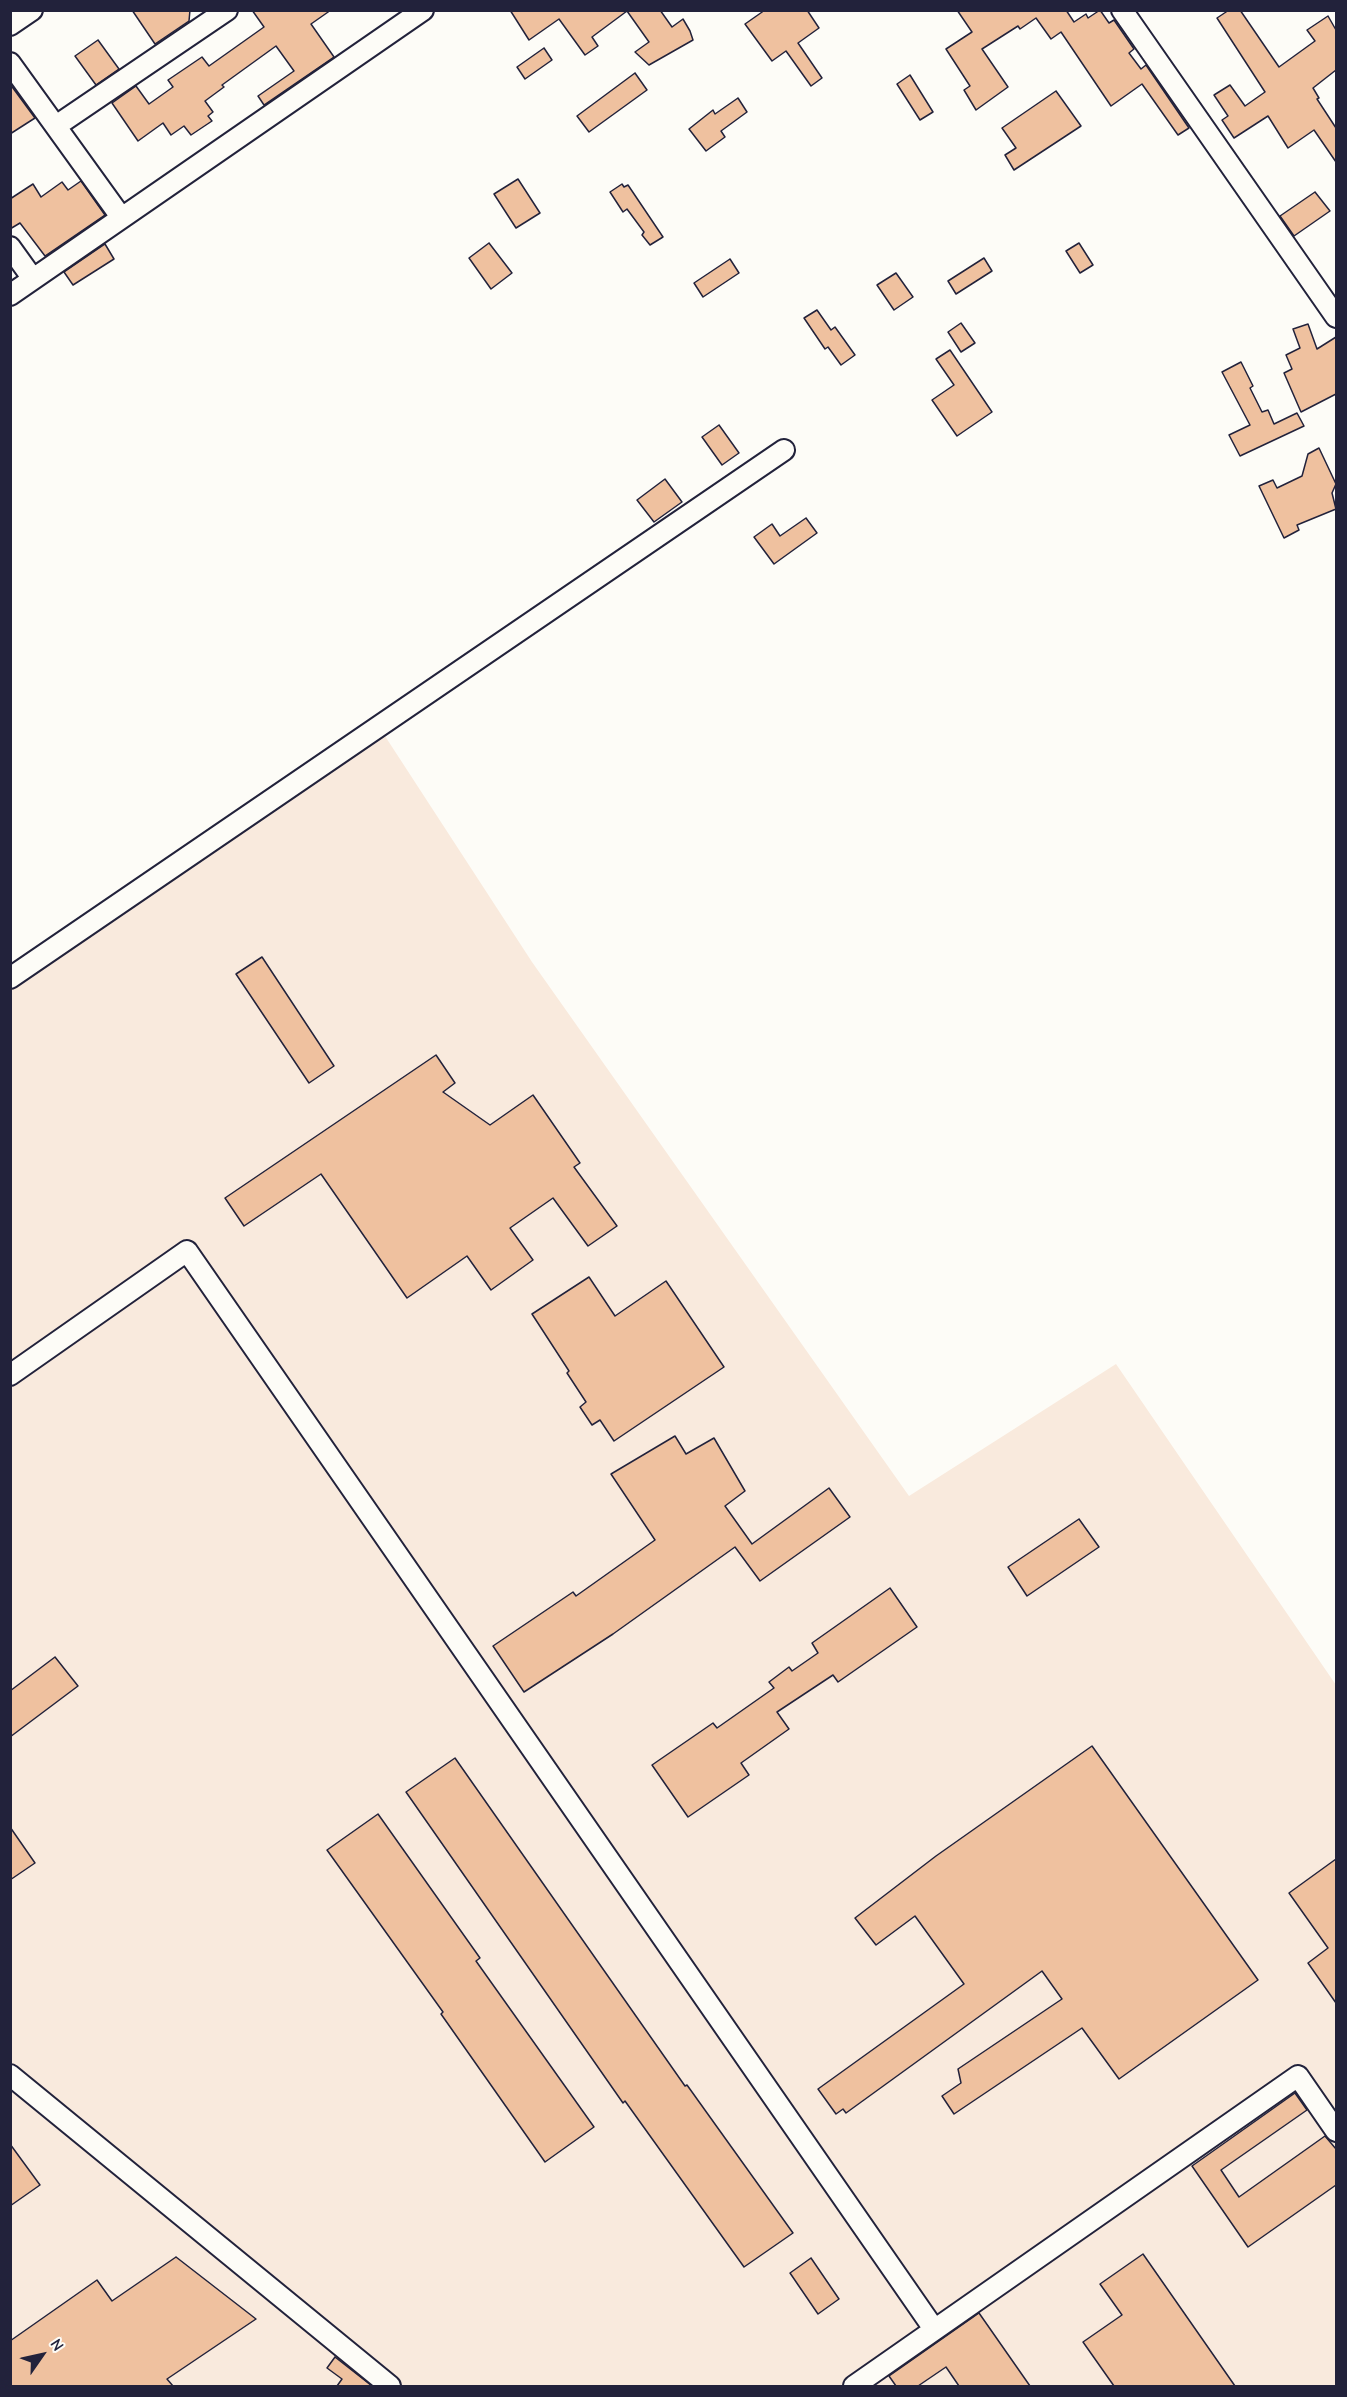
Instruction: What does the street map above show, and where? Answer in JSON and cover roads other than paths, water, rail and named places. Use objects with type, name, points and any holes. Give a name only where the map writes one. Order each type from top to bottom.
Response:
[{"type":"street","points":[[10,25],[32,10]]},
{"type":"street","points":[[56,126],[227,10]]},
{"type":"street","points":[[1122,10],[1336,317]]},
{"type":"street","points":[[10,295],[416,12]]},
{"type":"street","points":[[10,63],[121,217]]},
{"type":"street","points":[[10,247],[33,279]]},
{"type":"street","points":[[10,978],[784,450]]},
{"type":"street","points":[[10,1375],[187,1251],[934,2329]]},
{"type":"street","points":[[10,2075],[390,2386]]},
{"type":"street","points":[[854,2386],[1299,2076],[1336,2131]]}]
